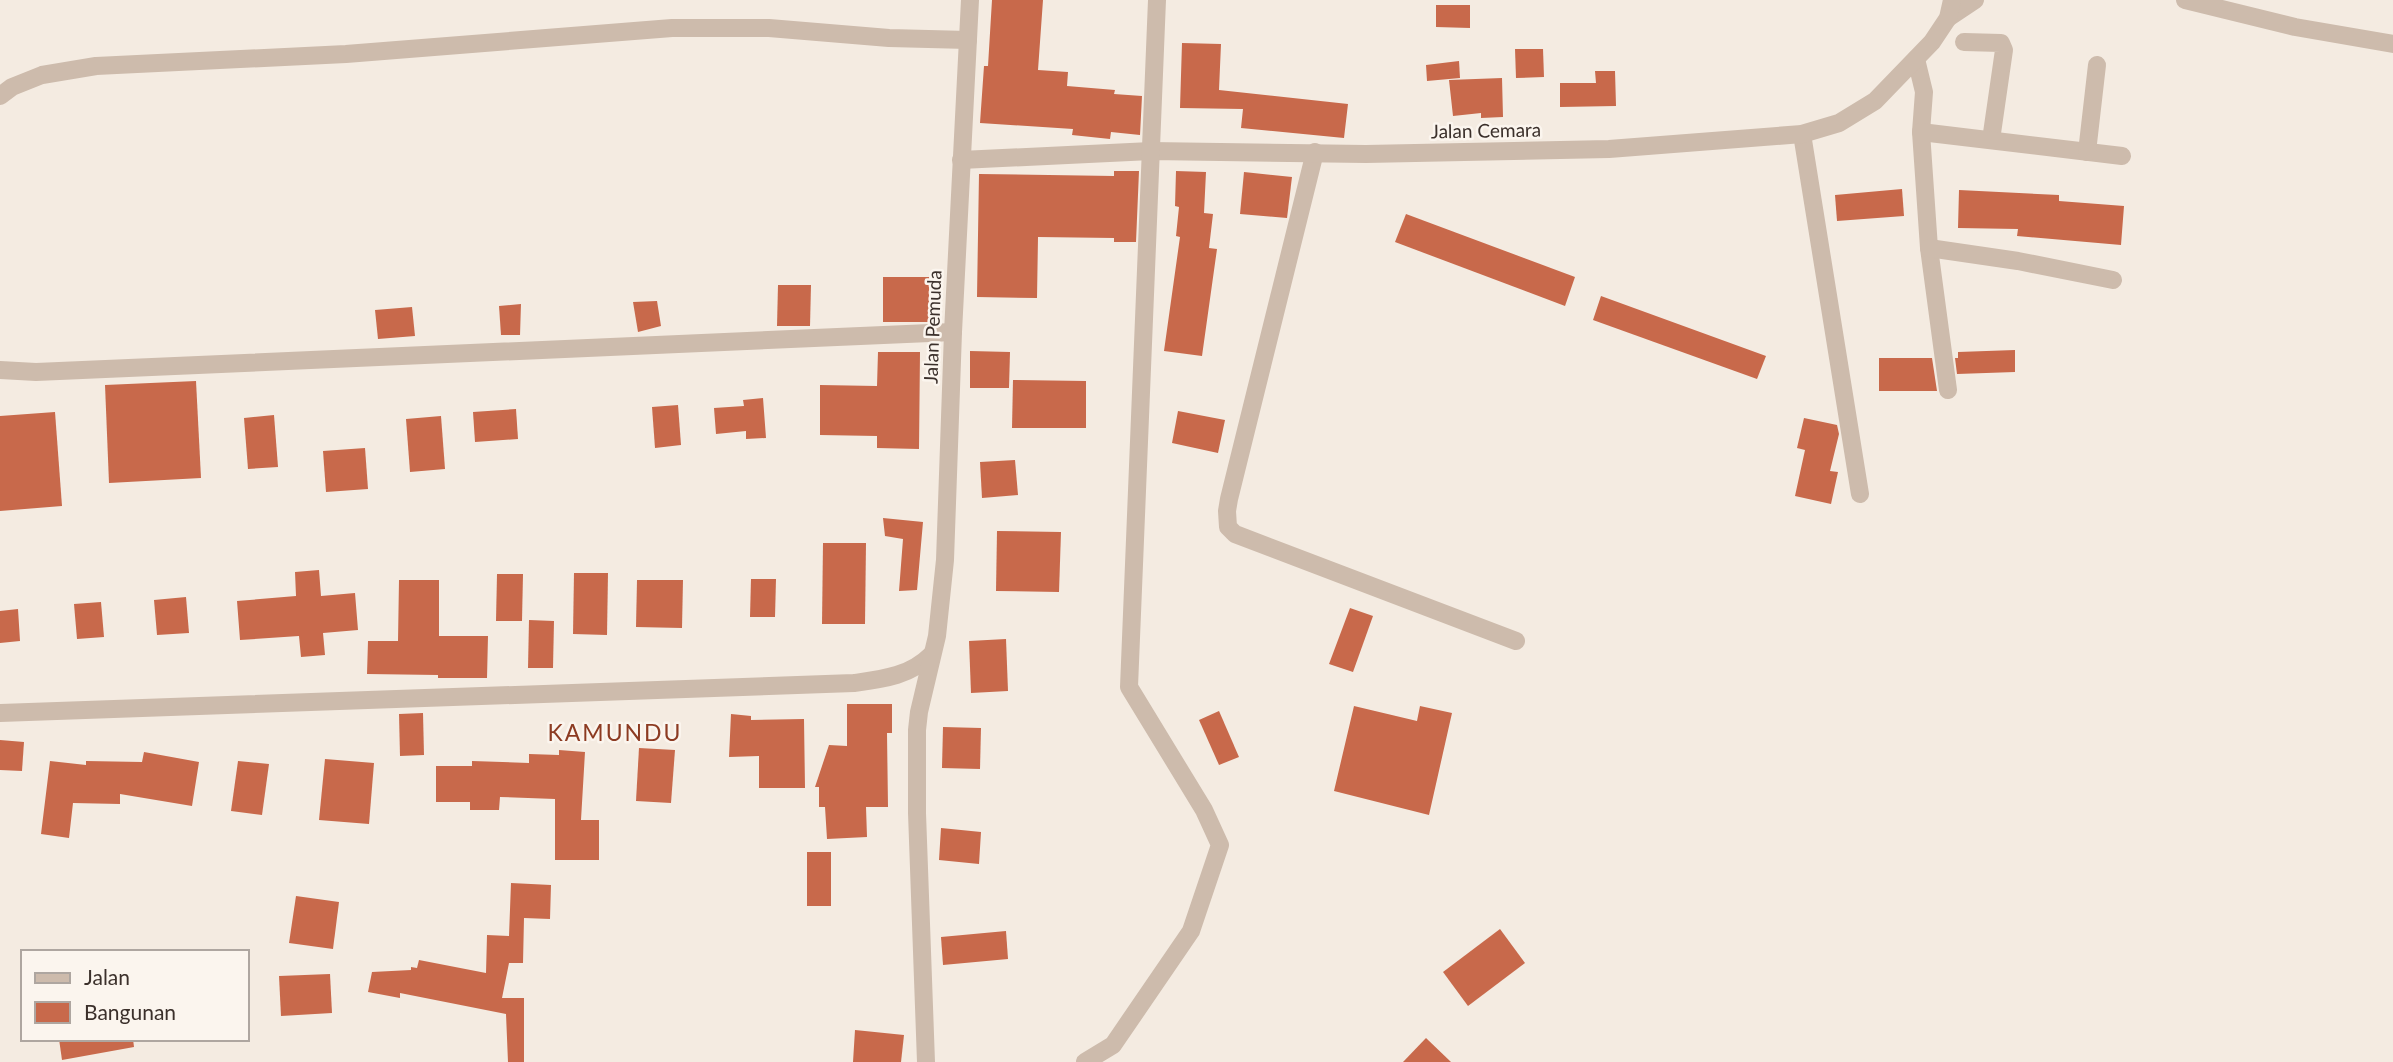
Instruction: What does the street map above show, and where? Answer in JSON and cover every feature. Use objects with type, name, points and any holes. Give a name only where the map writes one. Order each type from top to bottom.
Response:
[{"type":"street","name":"Jalan Pemuda","points":[[926,1062],[917,813],[917,730],[939,626],[945,560],[953,332],[970,0]]},
{"type":"street","points":[[1085,1062],[1113,1045],[1191,931],[1220,845],[1204,810],[1129,687],[1157,0]]},
{"type":"street","points":[[1950,9],[1975,0]]},
{"type":"street","points":[[2185,0],[2295,27],[2393,44]]},
{"type":"street","name":"Jalan Cemara","points":[[961,160],[1151,151],[1366,154],[1609,149],[1802,134],[1839,123],[1875,101],[1932,42],[1950,9]]},
{"type":"street","points":[[0,96],[12,87],[43,75],[96,66],[346,54],[671,28],[769,28],[888,38],[968,40]]},
{"type":"street","points":[[1964,42],[2001,43],[2004,50],[1992,140]]},
{"type":"street","points":[[1916,59],[1924,92],[1921,132],[1929,248],[1948,390]]},
{"type":"street","points":[[2087,152],[2097,65]]},
{"type":"street","points":[[1921,132],[2122,156]]},
{"type":"street","points":[[1802,134],[1860,494]]},
{"type":"street","points":[[1315,152],[1229,499],[1228,527],[1235,534],[1516,641]]},
{"type":"street","points":[[1929,248],[2018,261],[2113,280]]},
{"type":"street","points":[[0,370],[36,372],[953,332]]},
{"type":"street","points":[[0,713],[854,683],[905,673],[931,655]]},
{"type":"building","points":[[992,0],[1043,0],[1038,70],[1068,72],[1067,86],[1115,90],[1114,94],[1142,96],[1140,135],[1111,132],[1110,139],[1072,135],[1073,129],[980,123],[984,66],[988,66]]},
{"type":"building","points":[[1436,5],[1470,5],[1470,28],[1436,27]]},
{"type":"building","points":[[1182,43],[1221,44],[1219,90],[1348,104],[1344,138],[1241,128],[1243,109],[1180,108]]},
{"type":"building","points":[[1515,49],[1543,49],[1544,77],[1516,78]]},
{"type":"building","points":[[1459,61],[1460,78],[1427,81],[1426,65]]},
{"type":"building","points":[[1595,71],[1615,71],[1616,106],[1560,107],[1560,83],[1596,83]]},
{"type":"building","points":[[1502,78],[1503,117],[1481,118],[1481,113],[1453,116],[1449,80]]},
{"type":"building","points":[[1114,171],[1139,171],[1136,242],[1114,242],[1114,238],[1038,237],[1037,298],[977,297],[979,174],[1114,176]]},
{"type":"building","points":[[1176,171],[1206,172],[1204,213],[1213,214],[1209,248],[1217,249],[1202,356],[1164,351],[1180,237],[1176,236],[1179,207],[1175,206]]},
{"type":"building","points":[[1244,172],[1292,177],[1287,218],[1240,214]]},
{"type":"building","points":[[1902,189],[1904,216],[1837,221],[1835,195]]},
{"type":"building","points":[[1959,190],[2059,195],[2059,201],[2124,206],[2121,245],[2017,236],[2018,229],[1958,228]]},
{"type":"building","points":[[1406,214],[1575,277],[1565,306],[1395,242]]},
{"type":"building","points":[[883,277],[929,277],[929,322],[883,322]]},
{"type":"building","points":[[778,285],[811,285],[810,326],[777,326]]},
{"type":"building","points":[[1601,296],[1766,356],[1757,379],[1593,320]]},
{"type":"building","points":[[657,301],[661,326],[638,332],[633,302]]},
{"type":"building","points":[[521,304],[520,335],[501,335],[499,306]]},
{"type":"building","points":[[412,307],[415,336],[378,339],[375,310]]},
{"type":"building","points":[[2015,350],[2015,372],[1957,374],[1955,358],[1958,358],[1958,352]]},
{"type":"building","points":[[970,351],[1010,352],[1009,388],[970,388]]},
{"type":"building","points":[[878,352],[920,352],[919,449],[877,448],[877,436],[820,435],[820,385],[877,386]]},
{"type":"building","points":[[1879,358],[1932,358],[1937,391],[1879,391]]},
{"type":"building","points":[[1013,380],[1086,381],[1086,428],[1012,428]]},
{"type":"building","points":[[196,381],[201,478],[109,483],[105,385]]},
{"type":"building","points":[[763,398],[766,438],[746,439],[746,431],[716,434],[714,408],[744,406],[743,400]]},
{"type":"building","points":[[678,405],[681,445],[655,448],[652,407]]},
{"type":"building","points":[[516,409],[518,439],[475,442],[473,412]]},
{"type":"building","points":[[1178,411],[1225,420],[1218,453],[1172,443]]},
{"type":"building","points":[[55,412],[62,506],[0,511],[0,416]]},
{"type":"building","points":[[274,415],[278,467],[248,469],[244,418]]},
{"type":"building","points":[[441,416],[445,469],[410,472],[406,419]]},
{"type":"building","points":[[1804,418],[1837,425],[1839,434],[1830,471],[1838,472],[1831,504],[1795,496],[1805,450],[1797,448]]},
{"type":"building","points":[[365,448],[368,489],[326,492],[323,451]]},
{"type":"building","points":[[1015,460],[1018,495],[982,498],[980,462]]},
{"type":"building","points":[[883,518],[923,522],[917,590],[899,591],[903,539],[885,536]]},
{"type":"building","points":[[997,531],[1061,532],[1059,592],[996,591]]},
{"type":"building","points":[[823,543],[866,543],[865,624],[822,624]]},
{"type":"building","points":[[319,570],[321,596],[355,593],[358,630],[323,633],[325,655],[301,657],[299,636],[240,640],[237,601],[296,596],[295,572]]},
{"type":"building","points":[[574,573],[608,573],[607,635],[573,634]]},
{"type":"building","points":[[497,574],[523,574],[522,621],[496,621]]},
{"type":"building","points":[[751,579],[776,579],[775,617],[750,617]]},
{"type":"building","points":[[399,580],[439,580],[439,636],[488,636],[487,678],[367,674],[368,641],[398,641]]},
{"type":"building","points":[[637,580],[683,580],[682,628],[636,627]]},
{"type":"building","points":[[186,597],[189,633],[157,635],[154,600]]},
{"type":"building","points":[[101,602],[104,637],[77,639],[74,604]]},
{"type":"building","points":[[1350,608],[1373,616],[1353,672],[1329,664]]},
{"type":"building","points":[[18,609],[20,641],[0,643],[0,611]]},
{"type":"building","points":[[529,620],[554,621],[553,668],[528,668]]},
{"type":"building","points":[[1006,639],[1008,691],[971,693],[969,641]]},
{"type":"building","points":[[847,704],[892,704],[892,733],[887,733],[888,807],[866,807],[867,837],[827,839],[825,807],[819,807],[819,787],[815,787],[829,745],[847,746]]},
{"type":"building","points":[[1354,706],[1417,721],[1420,706],[1452,713],[1429,815],[1334,791]]},
{"type":"building","points":[[1219,711],[1239,757],[1219,765],[1199,720]]},
{"type":"building","points":[[423,713],[424,755],[400,756],[399,714]]},
{"type":"building","points":[[731,714],[751,716],[751,720],[804,719],[805,788],[759,788],[759,756],[729,757]]},
{"type":"building","points":[[943,727],[981,728],[980,769],[942,768]]},
{"type":"building","points":[[0,740],[24,742],[22,771],[0,770]]},
{"type":"building","points":[[639,748],[675,750],[671,803],[636,801]]},
{"type":"building","points":[[559,750],[585,752],[581,820],[599,820],[599,860],[555,860],[555,799],[500,797],[499,810],[470,810],[470,802],[436,802],[436,766],[472,766],[472,761],[529,763],[529,754],[559,755]]},
{"type":"building","points":[[144,752],[199,762],[192,806],[120,794],[120,804],[73,803],[69,838],[41,834],[50,761],[86,765],[86,761],[142,762]]},
{"type":"building","points":[[325,759],[374,763],[369,824],[319,820]]},
{"type":"building","points":[[238,761],[269,764],[262,815],[231,811]]},
{"type":"building","points":[[941,828],[981,832],[979,864],[939,860]]},
{"type":"building","points":[[807,852],[831,852],[831,906],[807,906]]},
{"type":"building","points":[[511,883],[551,885],[550,919],[524,918],[523,963],[509,963],[502,998],[524,998],[524,1062],[508,1062],[506,1014],[400,993],[400,998],[368,992],[372,972],[411,970],[411,967],[417,968],[419,960],[486,973],[487,935],[509,936]]},
{"type":"building","points":[[296,896],[339,902],[333,949],[289,943]]},
{"type":"building","points":[[1500,929],[1525,963],[1468,1006],[1443,972]]},
{"type":"building","points":[[1006,931],[1008,959],[943,965],[941,937]]},
{"type":"building","points":[[330,974],[332,1013],[281,1016],[279,976]]},
{"type":"building","points":[[855,1030],[904,1035],[901,1062],[853,1062]]},
{"type":"building","points":[[1426,1038],[1451,1062],[1403,1062]]},
{"type":"building","points":[[59,1041],[133,1041],[134,1047],[62,1060]]},
{"type":"district","name":"KAMUNDU","points":[[615,732]]}]
